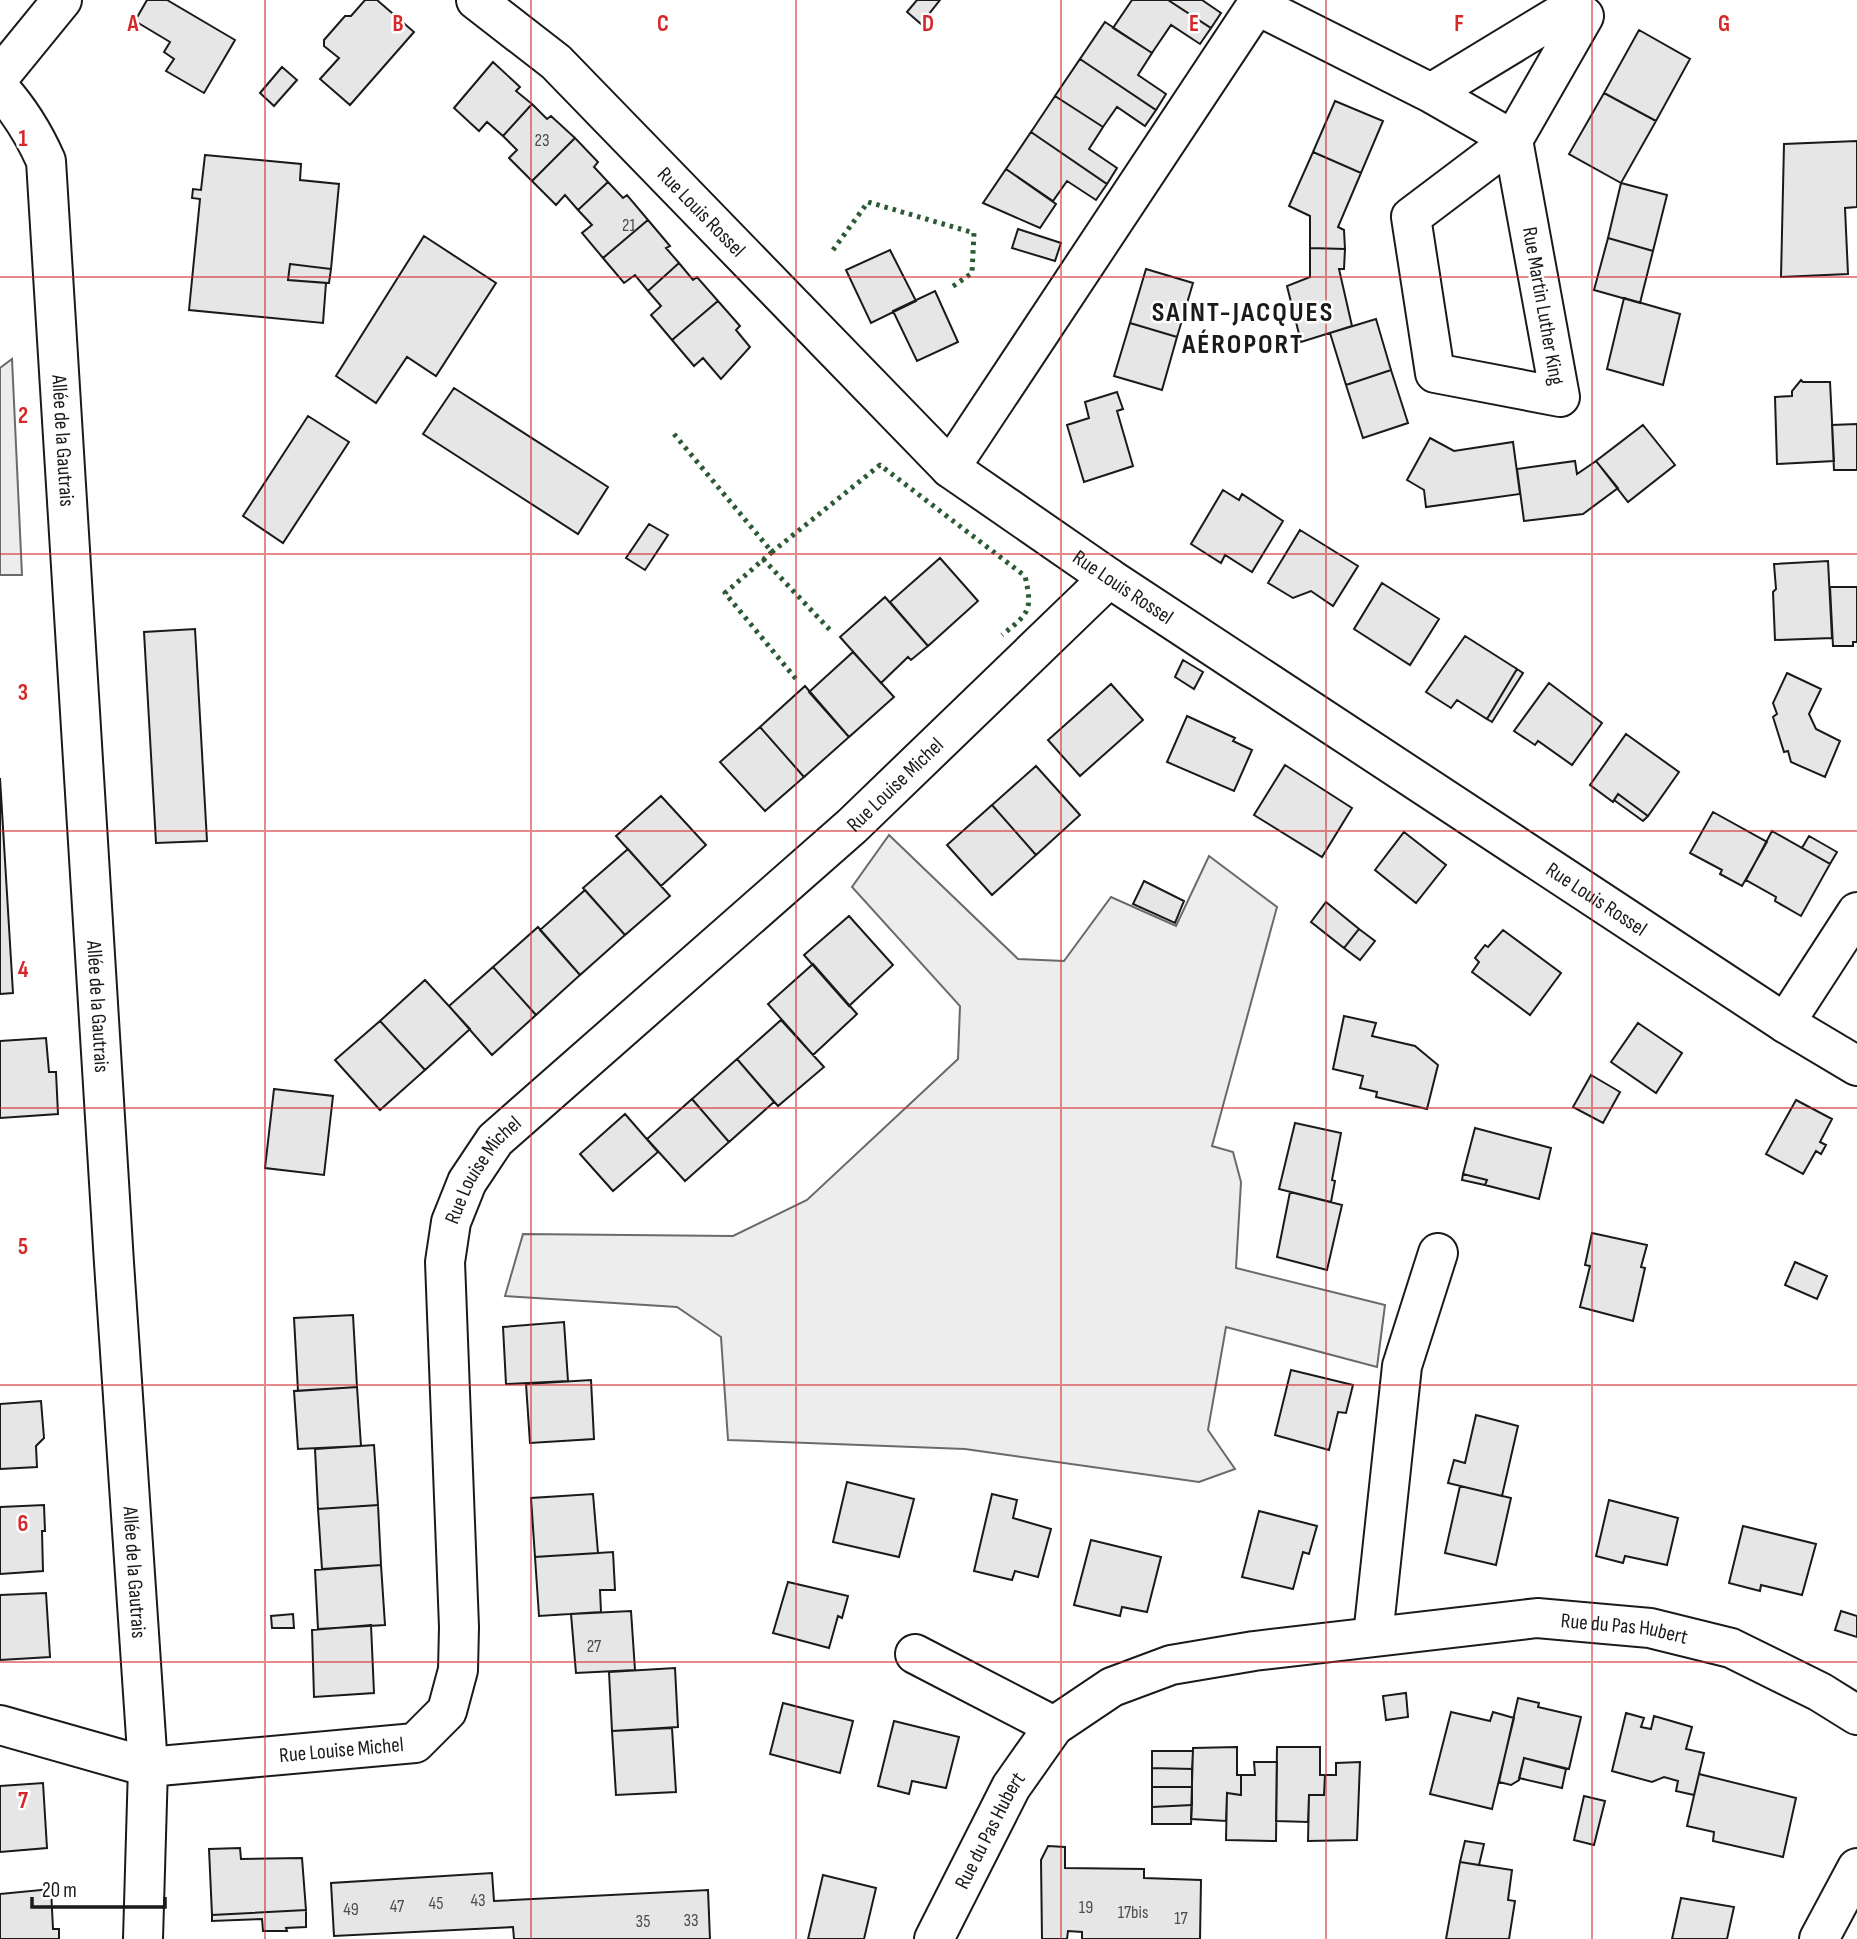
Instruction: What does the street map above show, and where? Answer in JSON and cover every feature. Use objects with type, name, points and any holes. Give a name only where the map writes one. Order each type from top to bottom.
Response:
[{"type":"street","points":[[0,76],[62,0]]},
{"type":"street","name":"Rue Louis Rossel","points":[[476,0],[556,62],[950,468],[1110,578],[1785,1024],[1857,1066]]},
{"type":"street","points":[[950,468],[1258,3],[1431,93],[1513,140]]},
{"type":"street","name":"Rue Martin Luther King","points":[[1431,93],[1571,8],[1584,16],[1513,140],[1411,217],[1435,373],[1560,397],[1513,140]]},
{"type":"street","name":"Allée de la Gautrais","points":[[0,89],[17,108],[46,161],[148,1767],[143,1939]]},
{"type":"street","name":"Rue Louise Michel","points":[[148,1767],[415,1743],[447,1711],[458,1671],[459,1627],[445,1262],[451,1222],[467,1182],[495,1140],[852,826],[1110,578]]},
{"type":"street","points":[[1785,1024],[1857,912]]},
{"type":"street","points":[[1373,1636],[1402,1366],[1438,1254]]},
{"type":"street","name":"Rue du Pas Hubert","points":[[934,1939],[1011,1787],[1054,1726],[1112,1687],[1171,1665],[1254,1650],[1537,1618],[1650,1628],[1731,1648],[1820,1692],[1857,1715]]},
{"type":"street","points":[[915,1654],[1054,1726]]},
{"type":"street","points":[[0,1725],[148,1767]]},
{"type":"street","points":[[1819,1939],[1857,1868]]},
{"type":"shaded area","points":[[12,359],[22,575],[0,575],[0,368]]},
{"type":"shaded area","points":[[889,835],[1018,959],[1064,961],[1111,897],[1176,926],[1209,856],[1277,907],[1212,1146],[1233,1152],[1241,1182],[1236,1268],[1385,1305],[1377,1367],[1226,1327],[1208,1430],[1235,1469],[1199,1482],[965,1449],[728,1440],[721,1337],[677,1307],[505,1296],[523,1234],[733,1236],[807,1200],[958,1059],[960,1006],[852,887]]},
{"type":"building","points":[[147,0],[167,0],[235,40],[204,93],[166,71],[174,59],[164,52],[170,42],[135,21]]},
{"type":"building","points":[[365,0],[377,0],[414,32],[350,105],[320,79],[339,58],[324,46],[324,40],[345,16],[351,16]]},
{"type":"building","points":[[917,0],[940,0],[921,24],[907,12]]},
{"type":"building","points":[[1132,0],[1168,0],[1211,28],[1200,44],[1171,25],[1152,53],[1113,28]]},
{"type":"building","points":[[1168,0],[1202,0],[1221,13],[1211,28]]},
{"type":"building","points":[[1105,22],[1152,53],[1138,75],[1166,94],[1156,110],[1080,59]]},
{"type":"building","points":[[1639,30],[1690,59],[1656,121],[1604,93]]},
{"type":"building","points":[[1080,59],[1156,110],[1145,126],[1117,107],[1103,127],[1055,96]]},
{"type":"building","points":[[493,62],[520,87],[516,91],[532,104],[503,136],[487,122],[479,131],[454,108]]},
{"type":"building","points":[[282,67],[297,80],[274,106],[260,93]]},
{"type":"building","points":[[1604,93],[1656,121],[1621,183],[1569,154]]},
{"type":"building","points":[[1055,96],[1103,127],[1089,149],[1117,168],[1107,184],[1031,132]]},
{"type":"building","points":[[1335,101],[1383,121],[1361,173],[1313,152]]},
{"type":"building","points":[[532,104],[547,119],[551,116],[575,138],[532,181],[509,158],[517,150],[503,136]]},
{"type":"building","points":[[1031,132],[1107,184],[1096,200],[1067,181],[1053,201],[1006,169]]},
{"type":"building","points":[[575,138],[598,162],[594,167],[608,182],[578,210],[565,195],[556,205],[532,181]]},
{"type":"building","points":[[1857,141],[1857,207],[1845,208],[1848,274],[1781,277],[1784,144]]},
{"type":"building","points":[[1313,152],[1361,173],[1338,227],[1344,230],[1345,249],[1310,248],[1310,216],[1289,206]]},
{"type":"building","points":[[205,155],[301,164],[300,180],[339,184],[331,269],[290,264],[288,280],[326,283],[323,323],[189,310],[200,199],[192,198],[193,189],[201,190]]},
{"type":"building","points":[[1006,169],[1056,204],[1040,228],[983,203]]},
{"type":"building","points":[[608,182],[623,198],[627,195],[648,220],[603,258],[582,233],[592,225],[578,210]]},
{"type":"building","points":[[1621,183],[1667,195],[1653,251],[1608,238]]},
{"type":"building","points":[[648,220],[670,246],[666,248],[679,263],[648,291],[635,275],[624,283],[603,258]]},
{"type":"building","points":[[1018,229],[1061,243],[1055,261],[1012,248]]},
{"type":"building","points":[[424,236],[496,283],[436,376],[407,357],[376,403],[336,376]]},
{"type":"building","points":[[1608,238],[1653,251],[1640,303],[1594,290]]},
{"type":"building","points":[[1310,248],[1345,249],[1344,269],[1339,269],[1352,326],[1301,342],[1287,286],[1310,277]]},
{"type":"building","points":[[890,250],[916,301],[871,323],[846,270]]},
{"type":"building","points":[[679,263],[693,280],[697,277],[718,301],[672,340],[651,315],[661,306],[648,291]]},
{"type":"building","points":[[290,264],[331,269],[329,283],[288,280]]},
{"type":"building","points":[[1146,269],[1193,283],[1177,337],[1130,323]]},
{"type":"building","points":[[935,291],[958,342],[917,361],[893,311]]},
{"type":"building","points":[[1624,298],[1680,314],[1663,385],[1607,369]]},
{"type":"building","points":[[718,301],[740,326],[736,330],[750,347],[721,379],[703,358],[694,366],[672,340]]},
{"type":"building","points":[[1376,319],[1391,370],[1346,385],[1330,333]]},
{"type":"building","points":[[1130,323],[1177,337],[1162,390],[1114,376]]},
{"type":"building","points":[[1391,370],[1408,423],[1363,438],[1346,385]]},
{"type":"building","points":[[1801,380],[1830,382],[1834,461],[1777,464],[1775,397],[1792,396],[1792,391]]},
{"type":"building","points":[[454,388],[608,487],[578,534],[423,434]]},
{"type":"building","points":[[1117,392],[1123,409],[1117,411],[1133,466],[1084,482],[1067,425],[1089,418],[1085,402]]},
{"type":"building","points":[[308,416],[349,442],[283,543],[243,516]]},
{"type":"building","points":[[1857,424],[1857,470],[1834,470],[1832,425]]},
{"type":"building","points":[[1643,425],[1675,465],[1628,502],[1596,461]]},
{"type":"building","points":[[1430,438],[1454,451],[1513,442],[1520,494],[1426,507],[1424,490],[1407,480]]},
{"type":"building","points":[[1575,461],[1577,474],[1596,461],[1618,488],[1583,514],[1524,521],[1517,469]]},
{"type":"building","points":[[1223,490],[1239,500],[1242,494],[1283,521],[1252,572],[1225,555],[1221,563],[1191,544]]},
{"type":"building","points":[[649,524],[668,535],[645,570],[626,558]]},
{"type":"building","points":[[1300,530],[1358,566],[1333,606],[1311,591],[1293,598],[1268,583]]},
{"type":"building","points":[[940,558],[978,601],[928,646],[890,602]]},
{"type":"building","points":[[1828,561],[1832,638],[1775,640],[1774,564]]},
{"type":"building","points":[[1382,583],[1439,619],[1410,665],[1354,629]]},
{"type":"building","points":[[1830,587],[1857,587],[1857,642],[1853,642],[1853,646],[1833,646]]},
{"type":"building","points":[[885,597],[928,646],[911,660],[908,657],[881,683],[840,637]]},
{"type":"building","points":[[195,629],[207,841],[156,843],[144,632]]},
{"type":"building","points":[[1465,636],[1517,669],[1487,719],[1457,700],[1451,708],[1426,692]]},
{"type":"building","points":[[853,652],[894,697],[849,737],[809,692]]},
{"type":"building","points":[[1183,660],[1203,672],[1194,689],[1175,677]]},
{"type":"building","points":[[1517,669],[1523,673],[1492,722],[1487,719]]},
{"type":"building","points":[[1787,673],[1821,689],[1809,714],[1816,729],[1840,741],[1825,777],[1791,762],[1788,751],[1784,752],[1773,717],[1777,714],[1773,703]]},
{"type":"building","points":[[1549,683],[1602,723],[1572,765],[1538,741],[1535,745],[1514,731]]},
{"type":"building","points":[[1111,684],[1143,720],[1080,776],[1048,740]]},
{"type":"building","points":[[805,686],[849,737],[804,777],[760,727]]},
{"type":"building","points":[[1187,716],[1235,738],[1233,741],[1252,750],[1234,791],[1167,762]]},
{"type":"building","points":[[760,727],[804,777],[765,811],[720,762]]},
{"type":"building","points":[[1626,734],[1679,772],[1648,816],[1618,794],[1613,802],[1590,785]]},
{"type":"building","points":[[1285,765],[1352,808],[1322,857],[1254,815]]},
{"type":"building","points":[[1036,766],[1080,815],[1036,855],[992,805]]},
{"type":"building","points":[[0,778],[13,993],[0,994]]},
{"type":"building","points":[[1618,794],[1648,816],[1643,821],[1614,800]]},
{"type":"building","points":[[661,796],[706,845],[661,886],[616,836]]},
{"type":"building","points":[[992,805],[1036,855],[992,895],[947,845]]},
{"type":"building","points":[[1713,812],[1767,842],[1742,886],[1720,874],[1722,870],[1690,853]]},
{"type":"building","points":[[1772,831],[1830,864],[1801,916],[1775,901],[1776,897],[1746,880]]},
{"type":"building","points":[[1404,832],[1446,865],[1416,903],[1375,870]]},
{"type":"building","points":[[1809,836],[1837,852],[1830,864],[1802,848]]},
{"type":"building","points":[[628,849],[670,896],[625,935],[583,888]]},
{"type":"building","points":[[1144,881],[1184,901],[1175,923],[1133,904]]},
{"type":"building","points":[[585,890],[625,935],[580,975],[540,930]]},
{"type":"building","points":[[1326,902],[1359,929],[1344,948],[1311,922]]},
{"type":"building","points":[[849,916],[893,965],[849,1006],[804,955]]},
{"type":"building","points":[[538,927],[580,975],[536,1015],[493,967]]},
{"type":"building","points":[[1359,929],[1375,941],[1360,960],[1344,948]]},
{"type":"building","points":[[1503,930],[1561,973],[1530,1015],[1472,972],[1479,962],[1475,958],[1485,945],[1488,947]]},
{"type":"building","points":[[813,964],[857,1014],[813,1055],[768,1004]]},
{"type":"building","points":[[493,967],[536,1015],[492,1055],[449,1006]]},
{"type":"building","points":[[425,980],[470,1029],[425,1070],[380,1021]]},
{"type":"building","points":[[1344,1016],[1376,1023],[1372,1036],[1415,1046],[1438,1065],[1427,1109],[1376,1097],[1377,1092],[1360,1088],[1363,1076],[1333,1069]]},
{"type":"building","points":[[781,1020],[824,1067],[778,1106],[737,1059]]},
{"type":"building","points":[[380,1021],[425,1070],[380,1110],[335,1060]]},
{"type":"building","points":[[1638,1023],[1682,1053],[1656,1093],[1611,1062]]},
{"type":"building","points":[[46,1038],[49,1072],[56,1072],[58,1114],[0,1118],[0,1041]]},
{"type":"building","points":[[737,1059],[774,1102],[729,1142],[692,1099]]},
{"type":"building","points":[[1591,1075],[1620,1092],[1603,1123],[1573,1107]]},
{"type":"building","points":[[274,1089],[333,1096],[324,1175],[265,1168]]},
{"type":"building","points":[[692,1099],[729,1142],[685,1181],[647,1139]]},
{"type":"building","points":[[1796,1100],[1832,1119],[1820,1142],[1826,1145],[1821,1154],[1816,1151],[1803,1174],[1766,1154]]},
{"type":"building","points":[[625,1114],[658,1152],[613,1191],[580,1154]]},
{"type":"building","points":[[1295,1123],[1341,1133],[1332,1180],[1335,1181],[1331,1202],[1279,1189]]},
{"type":"building","points":[[1475,1128],[1551,1148],[1539,1199],[1485,1185],[1487,1180],[1463,1174]]},
{"type":"building","points":[[1463,1174],[1487,1180],[1485,1185],[1462,1180]]},
{"type":"building","points":[[1290,1192],[1342,1205],[1327,1270],[1277,1257]]},
{"type":"building","points":[[1592,1233],[1647,1245],[1641,1267],[1645,1268],[1633,1321],[1580,1307],[1590,1266],[1585,1265]]},
{"type":"building","points":[[1795,1262],[1827,1276],[1817,1299],[1785,1285]]},
{"type":"building","points":[[353,1315],[357,1387],[298,1391],[294,1318]]},
{"type":"building","points":[[564,1322],[568,1381],[506,1384],[503,1327]]},
{"type":"building","points":[[1291,1370],[1353,1385],[1346,1413],[1338,1412],[1329,1450],[1275,1435]]},
{"type":"building","points":[[591,1380],[594,1439],[530,1443],[526,1384]]},
{"type":"building","points":[[357,1387],[361,1446],[298,1449],[294,1391]]},
{"type":"building","points":[[41,1401],[44,1438],[36,1446],[37,1467],[0,1469],[0,1404]]},
{"type":"building","points":[[1476,1415],[1518,1426],[1502,1496],[1448,1483],[1454,1460],[1465,1463]]},
{"type":"building","points":[[374,1445],[378,1505],[318,1509],[315,1449]]},
{"type":"building","points":[[847,1482],[914,1499],[899,1557],[833,1542]]},
{"type":"building","points":[[1460,1486],[1511,1498],[1496,1565],[1445,1553]]},
{"type":"building","points":[[593,1494],[598,1553],[535,1557],[531,1498]]},
{"type":"building","points":[[992,1494],[1017,1500],[1013,1518],[1051,1529],[1038,1577],[1015,1571],[1012,1580],[974,1571]]},
{"type":"building","points":[[1609,1500],[1678,1518],[1667,1565],[1625,1556],[1623,1563],[1596,1556]]},
{"type":"building","points":[[44,1505],[43,1571],[0,1574],[0,1507]]},
{"type":"building","points":[[378,1505],[381,1565],[322,1569],[318,1509]]},
{"type":"building","points":[[1259,1511],[1317,1526],[1309,1554],[1303,1552],[1293,1589],[1242,1577]]},
{"type":"building","points":[[1743,1526],[1816,1544],[1802,1595],[1761,1585],[1760,1591],[1729,1583]]},
{"type":"building","points":[[1091,1540],[1161,1557],[1147,1612],[1122,1607],[1120,1616],[1074,1605]]},
{"type":"building","points":[[613,1552],[615,1590],[600,1590],[601,1612],[539,1616],[535,1557]]},
{"type":"building","points":[[381,1565],[385,1625],[318,1629],[315,1570]]},
{"type":"building","points":[[788,1582],[848,1596],[842,1618],[838,1616],[829,1648],[773,1633]]},
{"type":"building","points":[[46,1593],[50,1657],[0,1660],[0,1595]]},
{"type":"building","points":[[631,1611],[635,1670],[576,1673],[571,1614]]},
{"type":"building","points":[[1841,1611],[1857,1616],[1857,1637],[1835,1630]]},
{"type":"building","points":[[293,1614],[294,1628],[272,1628],[271,1616]]},
{"type":"building","points":[[371,1625],[374,1693],[314,1697],[312,1630]]},
{"type":"building","points":[[675,1668],[678,1727],[612,1731],[609,1672]]},
{"type":"building","points":[[1406,1693],[1408,1717],[1386,1720],[1383,1696]]},
{"type":"building","points":[[1518,1698],[1539,1703],[1538,1707],[1581,1717],[1569,1769],[1524,1758],[1519,1780],[1511,1785],[1499,1782]]},
{"type":"building","points":[[783,1703],[853,1721],[840,1773],[770,1754]]},
{"type":"building","points":[[1451,1712],[1490,1721],[1493,1712],[1514,1718],[1492,1809],[1430,1794]]},
{"type":"building","points":[[1626,1713],[1644,1718],[1641,1727],[1651,1729],[1654,1716],[1692,1727],[1686,1749],[1704,1753],[1694,1795],[1676,1791],[1678,1781],[1664,1777],[1652,1782],[1612,1771]]},
{"type":"building","points":[[894,1721],[959,1737],[946,1788],[912,1781],[909,1794],[878,1786]]},
{"type":"building","points":[[672,1728],[676,1792],[616,1795],[612,1731]]},
{"type":"building","points":[[1237,1747],[1237,1775],[1241,1775],[1241,1795],[1227,1793],[1226,1821],[1191,1819],[1193,1748]]},
{"type":"building","points":[[1277,1747],[1320,1747],[1320,1775],[1325,1775],[1324,1795],[1309,1795],[1308,1822],[1276,1821]]},
{"type":"building","points":[[1152,1751],[1193,1751],[1192,1769],[1152,1768]]},
{"type":"building","points":[[1524,1758],[1566,1769],[1562,1788],[1519,1778]]},
{"type":"building","points":[[1254,1762],[1277,1762],[1276,1841],[1226,1840],[1227,1793],[1241,1795],[1241,1775],[1255,1775]]},
{"type":"building","points":[[1360,1762],[1357,1840],[1308,1841],[1309,1795],[1324,1795],[1325,1775],[1336,1775],[1336,1763]]},
{"type":"building","points":[[1152,1768],[1192,1769],[1192,1787],[1152,1787]]},
{"type":"building","points":[[1699,1774],[1796,1798],[1783,1857],[1713,1841],[1714,1832],[1687,1826]]},
{"type":"building","points":[[43,1783],[47,1848],[0,1852],[0,1786]]},
{"type":"building","points":[[1152,1787],[1192,1787],[1192,1805],[1152,1807]]},
{"type":"building","points":[[1584,1796],[1605,1801],[1594,1845],[1574,1840]]},
{"type":"building","points":[[1192,1805],[1191,1824],[1152,1824],[1152,1807]]},
{"type":"building","points":[[1465,1841],[1484,1844],[1479,1865],[1460,1862]]},
{"type":"building","points":[[1048,1846],[1065,1847],[1065,1868],[1144,1869],[1144,1878],[1201,1880],[1200,1939],[1082,1939],[1082,1932],[1068,1931],[1067,1939],[1042,1939],[1041,1860]]},
{"type":"building","points":[[240,1848],[241,1859],[302,1858],[306,1910],[212,1915],[209,1849]]},
{"type":"building","points":[[1460,1862],[1512,1870],[1508,1900],[1515,1901],[1509,1939],[1446,1939]]},
{"type":"building","points":[[492,1873],[494,1901],[708,1890],[710,1939],[514,1939],[513,1927],[334,1936],[331,1883]]},
{"type":"building","points":[[823,1875],[876,1888],[864,1939],[808,1939]]},
{"type":"building","points":[[51,1889],[53,1929],[59,1929],[59,1939],[0,1939],[0,1894]]},
{"type":"building","points":[[1681,1898],[1734,1907],[1727,1939],[1672,1939]]},
{"type":"building","points":[[306,1910],[306,1927],[286,1928],[287,1931],[263,1931],[262,1919],[212,1921],[212,1915]]},
{"type":"hedge","points":[[833,250],[868,202],[974,233],[972,273],[949,289]]},
{"type":"hedge","points":[[674,434],[772,552],[880,465],[1025,576],[1029,597],[1027,610],[1002,635]]},
{"type":"hedge","points":[[772,552],[725,593],[796,679]]},
{"type":"hedge","points":[[765,559],[830,630]]},
{"type":"district","name":"SAINT-JACQUES AÉROPORT","points":[[1243,328]]}]
